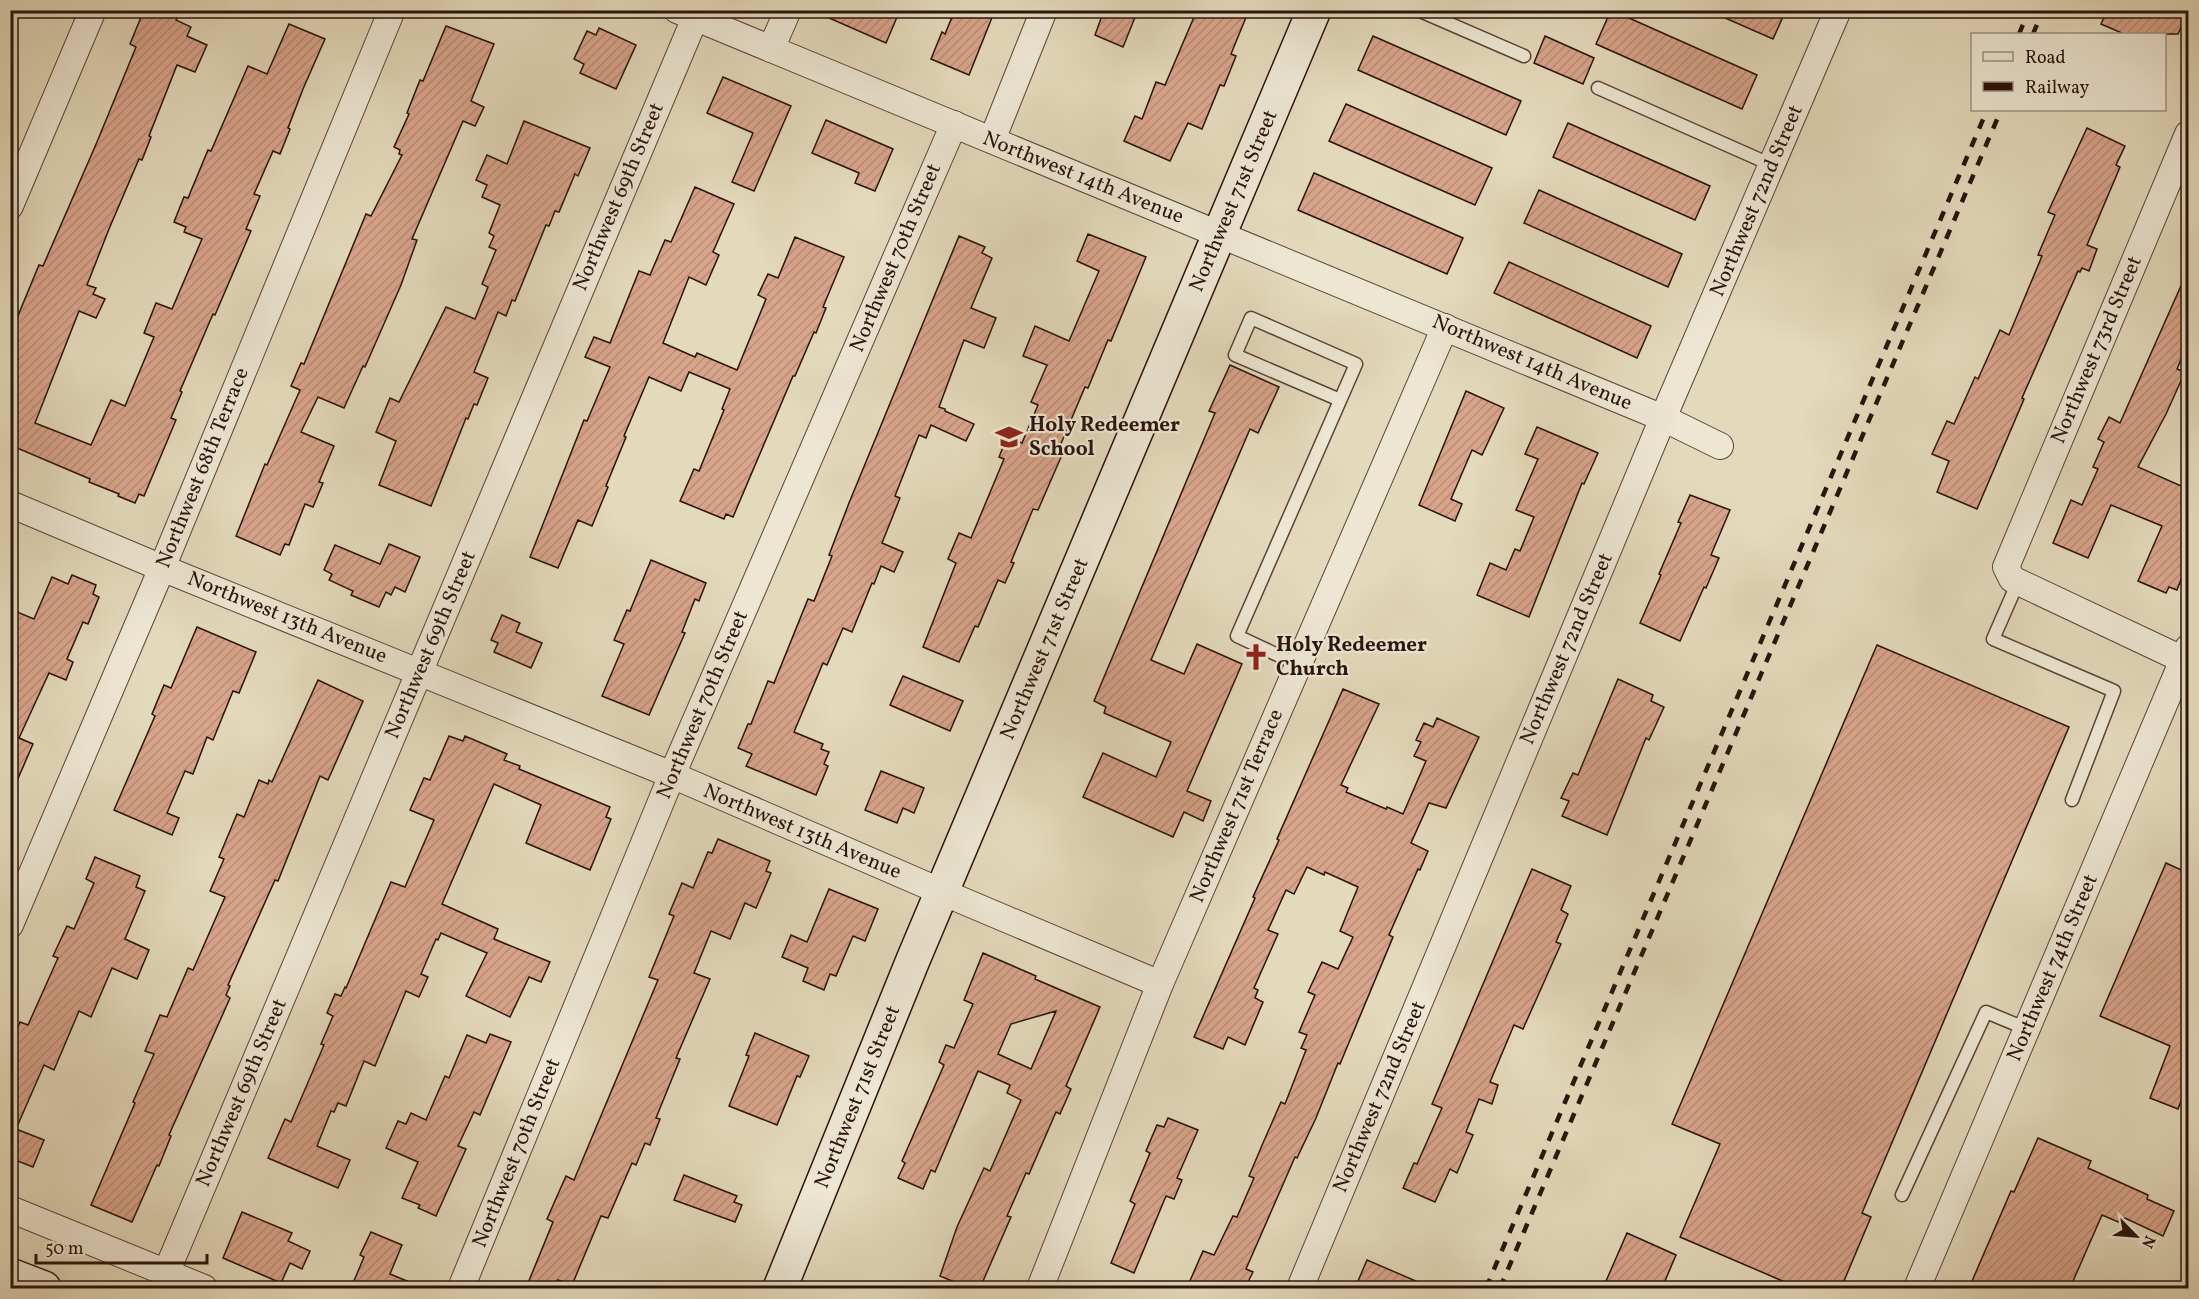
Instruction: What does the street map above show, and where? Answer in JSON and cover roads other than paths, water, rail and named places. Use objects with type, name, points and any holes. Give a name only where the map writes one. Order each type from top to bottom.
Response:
[{"type":"street","points":[[10,206],[93,10]]},
{"type":"street","name":"Northwest 68th Terrace","points":[[10,925],[162,568],[392,10]]},
{"type":"street","points":[[771,49],[788,10]]},
{"type":"street","points":[[992,140],[1044,10]]},
{"type":"street","name":"Northwest 71st Street","points":[[780,1288],[942,892],[1314,10]]},
{"type":"street","name":"Northwest 72nd Street","points":[[1300,1288],[1664,418],[1838,10]]},
{"type":"street","name":"Northwest 14th Avenue","points":[[686,14],[1664,418],[1720,446]]},
{"type":"street","name":"Northwest 69th Street","points":[[166,1273],[420,671],[686,14]]},
{"type":"street","name":"Northwest 70th Street","points":[[461,1288],[672,775],[954,124]]},
{"type":"street","name":"Northwest 73rd Street","points":[[2012,574],[2188,134]]},
{"type":"street","name":"Northwest 71st Terrace","points":[[1040,1288],[1160,984],[1445,327]]},
{"type":"street","name":"Northwest 13th Avenue","points":[[10,504],[672,775],[1160,984]]},
{"type":"street","points":[[2012,574],[2187,657]]},
{"type":"street","name":"Northwest 74th Street","points":[[1917,1288],[2187,657]]},
{"type":"street","points":[[10,1209],[204,1288]]},
{"type":"street","points":[[10,1275],[44,1288]]},
{"type":"lane","points":[[1418,10],[1524,56]]},
{"type":"lane","points":[[1598,88],[1772,165]]},
{"type":"lane","points":[[1299,665],[1237,636],[1356,364],[1251,318],[1235,355],[1340,400]]},
{"type":"lane","points":[[2012,574],[1993,639],[2114,691],[2072,800]]},
{"type":"lane","points":[[1902,1195],[1986,1012],[2027,1029]]},
{"type":"railway","points":[[2019,33],[2029,10]]},
{"type":"railway","points":[[2033,33],[2043,10]]},
{"type":"railway","points":[[1486,1288],[1987,111]]},
{"type":"railway","points":[[1500,1288],[2001,111]]},
{"type":"place","name":"Holy Redeemer School","points":[[1009,437]]},
{"type":"place","name":"Holy Redeemer Church","points":[[1256,657]]}]
